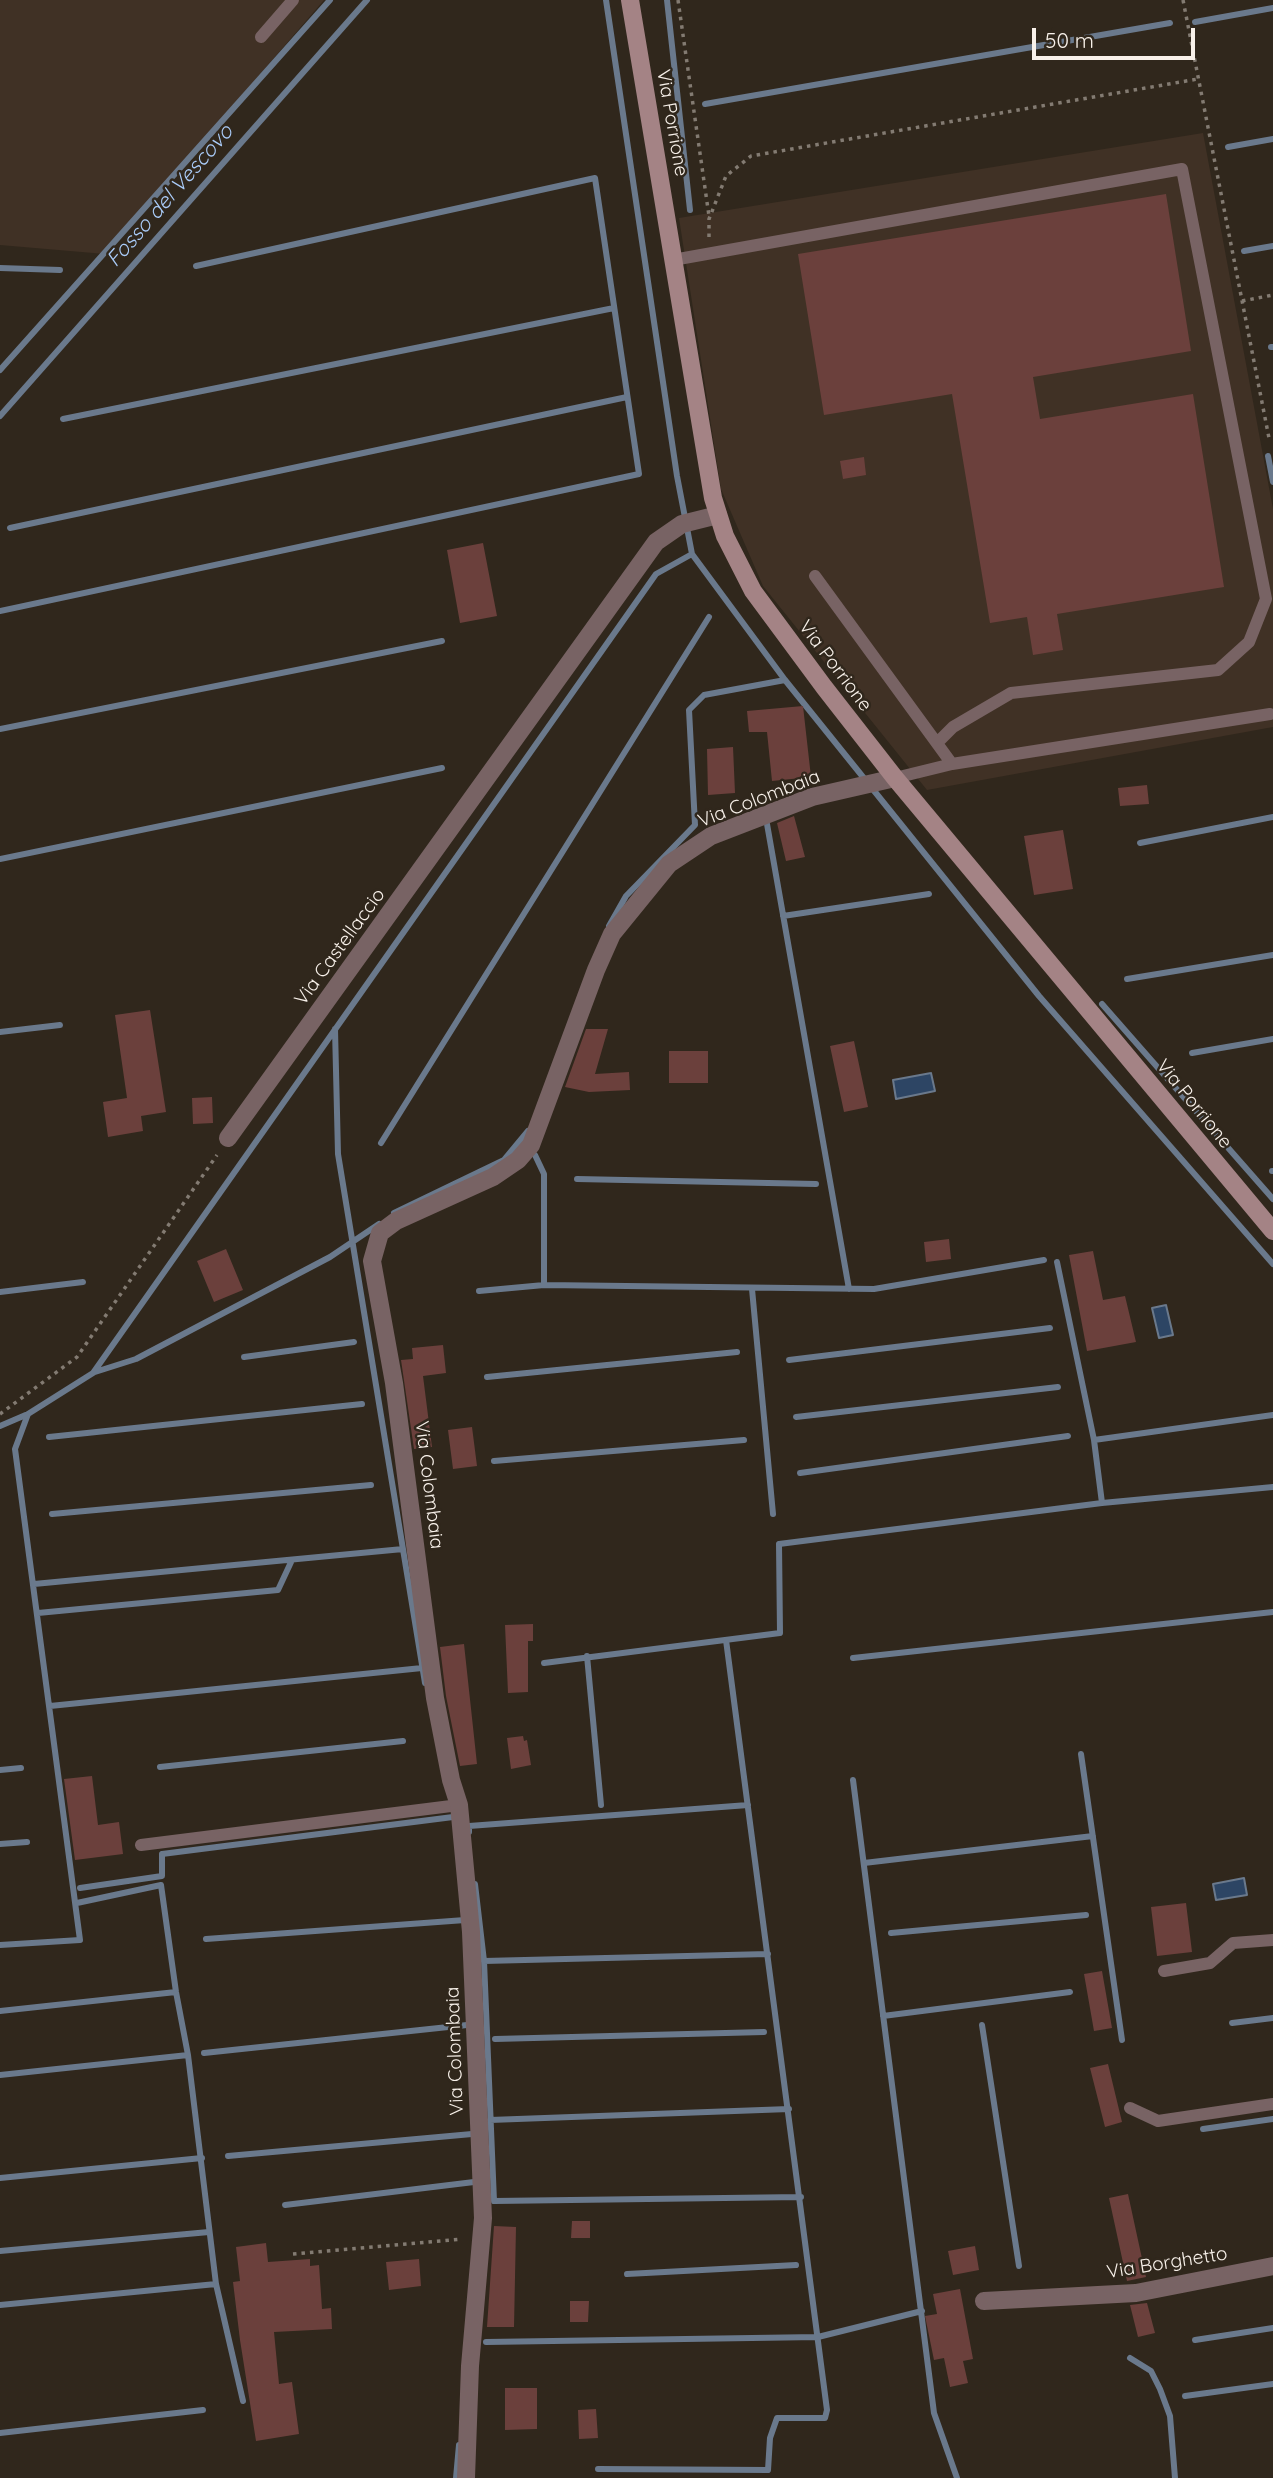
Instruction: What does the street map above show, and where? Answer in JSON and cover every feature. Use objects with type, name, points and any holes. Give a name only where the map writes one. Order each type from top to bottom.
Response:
[{"type":"street","name":"Via Porrione","points":[[630,0],[713,498],[725,536],[753,591],[895,778],[1273,1231]]},
{"type":"street","name":"Via Castellaccio","points":[[228,1139],[656,542],[682,524],[718,515]]},
{"type":"street","name":"Via Colombaia","points":[[466,2478],[470,2366],[483,2218],[471,1932],[459,1805],[451,1780],[435,1698],[394,1383],[372,1261],[380,1233],[396,1221],[493,1177],[518,1160],[531,1145],[612,934],[668,864],[711,835],[812,797],[895,778]]},
{"type":"street","name":"Via Borghetto","points":[[984,2301],[1136,2293],[1273,2266]]},
{"type":"lane","points":[[261,37],[293,0]]},
{"type":"lane","points":[[673,260],[1182,169],[1266,599],[1249,642],[1218,670],[1011,693],[953,727],[937,743]]},
{"type":"lane","points":[[815,576],[951,764]]},
{"type":"lane","points":[[895,778],[951,764],[1270,713]]},
{"type":"lane","points":[[141,1845],[459,1805]]},
{"type":"lane","points":[[1164,1971],[1210,1963],[1233,1943],[1273,1940]]},
{"type":"lane","points":[[1130,2108],[1158,2121],[1273,2104]]},
{"type":"path","points":[[678,0],[709,219],[709,253]]},
{"type":"path","points":[[1184,0],[1269,438]]},
{"type":"path","points":[[709,219],[726,176],[751,156],[1198,79]]},
{"type":"path","points":[[1242,301],[1273,295]]},
{"type":"path","points":[[0,1414],[77,1357],[228,1139]]},
{"type":"path","points":[[293,2254],[481,2238]]},
{"type":"shaded area","points":[[0,0],[324,0],[105,254],[0,245]]},
{"type":"shaded area","points":[[1203,133],[1273,509],[1273,727],[927,790],[763,586],[721,489],[679,218]]},
{"type":"water","points":[[931,1073],[935,1091],[896,1099],[893,1080]]},
{"type":"water","points":[[1166,1305],[1173,1335],[1159,1338],[1152,1308]]},
{"type":"water","points":[[1244,1878],[1247,1895],[1216,1900],[1213,1884]]},
{"type":"building","points":[[1166,194],[1191,351],[1033,377],[1040,419],[1193,394],[1224,587],[1057,614],[1063,650],[1033,655],[1027,617],[990,623],[952,394],[824,415],[798,254]]},
{"type":"building","points":[[864,457],[866,475],[843,479],[840,461]]},
{"type":"building","points":[[483,543],[497,616],[460,623],[447,550]]},
{"type":"building","points":[[803,706],[811,777],[772,781],[767,732],[749,732],[747,711]]},
{"type":"building","points":[[733,747],[735,793],[708,795],[707,749]]},
{"type":"building","points":[[1147,785],[1149,804],[1120,806],[1118,788]]},
{"type":"building","points":[[794,816],[805,857],[786,861],[777,823]]},
{"type":"building","points":[[1063,830],[1073,889],[1034,895],[1024,836]]},
{"type":"building","points":[[150,1010],[166,1112],[141,1116],[143,1131],[108,1137],[103,1102],[127,1098],[115,1015]]},
{"type":"building","points":[[586,1029],[608,1029],[595,1074],[629,1072],[630,1090],[589,1092],[565,1087]]},
{"type":"building","points":[[854,1041],[868,1107],[844,1112],[830,1046]]},
{"type":"building","points":[[669,1051],[708,1051],[708,1083],[669,1083]]},
{"type":"building","points":[[212,1097],[213,1123],[193,1124],[192,1098]]},
{"type":"building","points":[[949,1239],[951,1259],[926,1262],[924,1242]]},
{"type":"building","points":[[226,1249],[243,1290],[214,1302],[197,1261]]},
{"type":"building","points":[[1093,1251],[1103,1300],[1125,1296],[1136,1342],[1087,1351],[1069,1255]]},
{"type":"building","points":[[443,1345],[446,1373],[423,1376],[432,1447],[414,1449],[401,1360],[413,1359],[412,1348]]},
{"type":"building","points":[[472,1427],[477,1466],[453,1469],[448,1430]]},
{"type":"building","points":[[533,1624],[533,1641],[528,1641],[528,1692],[508,1693],[505,1625]]},
{"type":"building","points":[[464,1644],[477,1764],[460,1766],[446,1696],[440,1647]]},
{"type":"building","points":[[523,1736],[524,1741],[527,1740],[531,1765],[511,1769],[507,1738]]},
{"type":"building","points":[[92,1776],[98,1825],[119,1822],[123,1854],[75,1860],[64,1779]]},
{"type":"building","points":[[1186,1903],[1192,1952],[1157,1956],[1151,1907]]},
{"type":"building","points":[[1102,1971],[1112,2028],[1094,2031],[1084,1974]]},
{"type":"building","points":[[1108,2064],[1122,2122],[1105,2127],[1090,2068]]},
{"type":"building","points":[[1128,2194],[1146,2277],[1127,2281],[1109,2198]]},
{"type":"building","points":[[572,2221],[590,2221],[590,2238],[571,2238]]},
{"type":"building","points":[[494,2226],[516,2227],[514,2327],[487,2327]]},
{"type":"building","points":[[266,2243],[268,2262],[310,2259],[310,2266],[319,2265],[322,2309],[331,2308],[332,2329],[274,2332],[279,2384],[292,2382],[299,2434],[256,2441],[233,2282],[240,2281],[236,2247]]},
{"type":"building","points":[[975,2246],[979,2270],[953,2275],[948,2251]]},
{"type":"building","points":[[419,2259],[421,2286],[389,2290],[386,2262]]},
{"type":"building","points":[[960,2289],[973,2359],[963,2361],[968,2383],[950,2387],[944,2358],[934,2360],[925,2316],[937,2314],[933,2294]]},
{"type":"building","points":[[570,2301],[589,2301],[588,2322],[570,2322]]},
{"type":"building","points":[[1147,2303],[1155,2333],[1138,2337],[1130,2305]]},
{"type":"building","points":[[505,2388],[537,2388],[537,2429],[505,2430]]},
{"type":"building","points":[[596,2409],[598,2438],[579,2439],[578,2410]]},
{"type":"waterway","points":[[0,370],[330,0]]},
{"type":"waterway","name":"Fosso del Vescovo","points":[[0,416],[367,0]]},
{"type":"waterway","points":[[606,0],[677,476],[692,554],[785,680],[1039,996],[1273,1264]]},
{"type":"waterway","points":[[667,0],[690,210]]},
{"type":"waterway","points":[[1195,22],[1273,8]]},
{"type":"waterway","points":[[705,104],[1170,23]]},
{"type":"waterway","points":[[1228,147],[1273,139]]},
{"type":"waterway","points":[[0,611],[639,474],[595,178],[196,266]]},
{"type":"waterway","points":[[1244,251],[1273,246]]},
{"type":"waterway","points":[[0,268],[60,270]]},
{"type":"waterway","points":[[63,419],[614,308]]},
{"type":"waterway","points":[[10,528],[627,397]]},
{"type":"waterway","points":[[1268,456],[1273,482]]},
{"type":"waterway","points":[[0,1426],[28,1414],[93,1373],[656,574],[692,554]]},
{"type":"waterway","points":[[381,1143],[709,617]]},
{"type":"waterway","points":[[0,729],[442,641]]},
{"type":"waterway","points":[[609,926],[626,896],[695,825],[689,710],[704,695],[785,680]]},
{"type":"waterway","points":[[0,859],[442,768]]},
{"type":"waterway","points":[[1140,843],[1273,817]]},
{"type":"waterway","points":[[767,824],[849,1289]]},
{"type":"waterway","points":[[783,916],[929,894]]},
{"type":"waterway","points":[[1127,979],[1273,955]]},
{"type":"waterway","points":[[1102,1004],[1273,1199]]},
{"type":"waterway","points":[[0,1032],[60,1025]]},
{"type":"waterway","points":[[335,1029],[338,1154],[425,1683]]},
{"type":"waterway","points":[[1192,1053],[1273,1039]]},
{"type":"waterway","points":[[394,1213],[504,1160],[528,1131]]},
{"type":"waterway","points":[[535,1155],[544,1174],[544,1285]]},
{"type":"waterway","points":[[577,1179],[816,1184]]},
{"type":"waterway","points":[[95,1372],[136,1359],[330,1257],[379,1224]]},
{"type":"waterway","points":[[479,1291],[544,1285],[874,1289],[1044,1260]]},
{"type":"waterway","points":[[1057,1262],[1094,1440],[1102,1503]]},
{"type":"waterway","points":[[0,1292],[83,1282]]},
{"type":"waterway","points":[[752,1289],[773,1514]]},
{"type":"waterway","points":[[789,1360],[1050,1328]]},
{"type":"waterway","points":[[244,1357],[354,1342]]},
{"type":"waterway","points":[[487,1377],[737,1352]]},
{"type":"waterway","points":[[796,1417],[1058,1387]]},
{"type":"waterway","points":[[49,1437],[362,1404]]},
{"type":"waterway","points":[[0,1945],[80,1940],[15,1449],[28,1414]]},
{"type":"waterway","points":[[1094,1440],[1273,1415]]},
{"type":"waterway","points":[[800,1473],[1068,1436]]},
{"type":"waterway","points":[[494,1461],[744,1440]]},
{"type":"waterway","points":[[52,1514],[371,1485]]},
{"type":"waterway","points":[[544,1663],[780,1633],[779,1544],[1102,1503],[1273,1487]]},
{"type":"waterway","points":[[34,1584],[403,1549]]},
{"type":"waterway","points":[[38,1613],[278,1590],[292,1560]]},
{"type":"waterway","points":[[853,1658],[1273,1612]]},
{"type":"waterway","points":[[598,2469],[768,2470],[770,2438],[777,2418],[825,2418],[827,2410],[726,1640]]},
{"type":"waterway","points":[[587,1656],[601,1805]]},
{"type":"waterway","points":[[50,1706],[422,1668]]},
{"type":"waterway","points":[[160,1767],[403,1741]]},
{"type":"waterway","points":[[1081,1754],[1122,2040]]},
{"type":"waterway","points":[[0,1770],[21,1768]]},
{"type":"waterway","points":[[853,1780],[934,2413],[957,2478]]},
{"type":"waterway","points":[[469,1832],[469,1826],[748,1805]]},
{"type":"waterway","points":[[80,1888],[162,1876],[162,1854],[453,1817]]},
{"type":"waterway","points":[[864,1863],[1093,1836]]},
{"type":"waterway","points":[[0,1844],[27,1842]]},
{"type":"waterway","points":[[475,1884],[484,1961],[494,2201],[801,2197]]},
{"type":"waterway","points":[[77,1903],[161,1885],[188,2055],[216,2284],[243,2401]]},
{"type":"waterway","points":[[891,1933],[1086,1915]]},
{"type":"waterway","points":[[206,1939],[465,1920]]},
{"type":"waterway","points":[[484,1961],[768,1954]]},
{"type":"waterway","points":[[0,2011],[176,1992]]},
{"type":"waterway","points":[[883,2016],[1070,1992]]},
{"type":"waterway","points":[[1232,2023],[1273,2018]]},
{"type":"waterway","points":[[204,2053],[467,2025]]},
{"type":"waterway","points":[[982,2025],[1019,2266]]},
{"type":"waterway","points":[[495,2039],[764,2032]]},
{"type":"waterway","points":[[0,2075],[188,2055]]},
{"type":"waterway","points":[[490,2120],[789,2109]]},
{"type":"waterway","points":[[1203,2129],[1273,2119]]},
{"type":"waterway","points":[[228,2156],[472,2134]]},
{"type":"waterway","points":[[0,2178],[202,2158]]},
{"type":"waterway","points":[[285,2205],[474,2182]]},
{"type":"waterway","points":[[0,2251],[209,2232]]},
{"type":"waterway","points":[[627,2274],[796,2265]]},
{"type":"waterway","points":[[0,2305],[216,2284]]},
{"type":"waterway","points":[[486,2342],[818,2337],[922,2311]]},
{"type":"waterway","points":[[1195,2340],[1273,2328]]},
{"type":"waterway","points":[[1130,2358],[1151,2371],[1160,2389],[1170,2416],[1175,2478]]},
{"type":"waterway","points":[[1185,2396],[1273,2384]]},
{"type":"waterway","points":[[0,2433],[203,2410]]},
{"type":"waterway","points":[[456,2478],[459,2445]]}]
